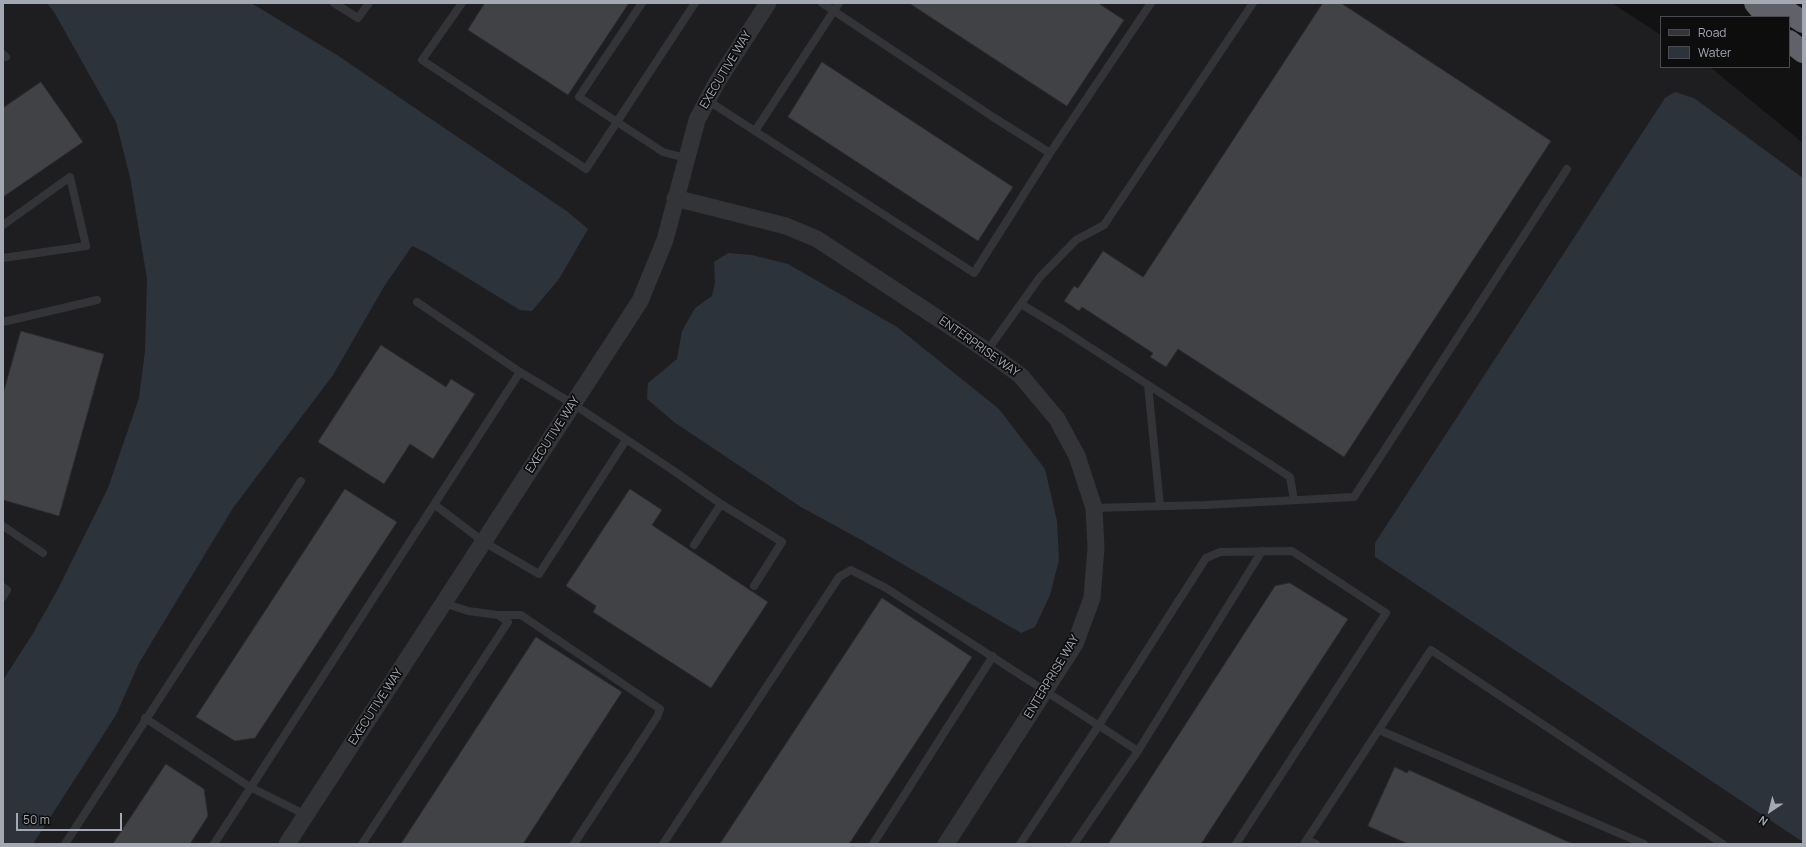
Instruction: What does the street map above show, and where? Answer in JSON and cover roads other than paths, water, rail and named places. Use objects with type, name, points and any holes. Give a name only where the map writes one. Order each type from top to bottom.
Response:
[{"type":"highway","points":[[1755,3],[1766,16]]},
{"type":"highway","points":[[1774,3],[1803,22]]},
{"type":"highway","points":[[1790,42],[1803,52]]},
{"type":"street","name":"EXECUTIVE WAY","points":[[287,844],[640,301],[665,240],[697,120],[716,82],[768,3]]},
{"type":"street","name":"ENTERPRISE WAY","points":[[676,198],[786,226],[817,239],[987,351],[1021,376],[1057,419],[1077,456],[1094,508],[1096,548],[1092,598],[1075,644],[946,844]]},
{"type":"lane","points":[[334,3],[358,18],[369,3]]},
{"type":"lane","points":[[462,3],[422,60],[586,169],[695,3]]},
{"type":"lane","points":[[642,3],[579,97],[663,152],[686,158]]},
{"type":"lane","points":[[822,3],[993,117],[1050,153]]},
{"type":"lane","points":[[755,131],[839,3]]},
{"type":"lane","points":[[707,100],[974,273],[1050,153],[1151,3]]},
{"type":"lane","points":[[987,351],[1040,277],[1076,240],[1104,225],[1253,3]]},
{"type":"lane","points":[[1094,508],[1354,497],[1567,169]]},
{"type":"lane","points":[[3,225],[70,177],[86,246],[3,258]]},
{"type":"lane","points":[[3,322],[97,300]]},
{"type":"lane","points":[[417,302],[520,372],[573,404],[721,504],[782,542],[754,586]]},
{"type":"lane","points":[[1021,304],[1062,328],[1290,477],[1294,500]]},
{"type":"lane","points":[[214,844],[520,372]]},
{"type":"lane","points":[[1148,385],[1160,506]]},
{"type":"lane","points":[[435,505],[484,542],[539,574],[626,440]]},
{"type":"lane","points":[[65,844],[145,718],[301,481]]},
{"type":"lane","points":[[694,545],[721,504]]},
{"type":"lane","points":[[3,526],[43,553]]},
{"type":"lane","points":[[1074,844],[1138,751],[1262,551]]},
{"type":"lane","points":[[1020,844],[1099,725],[1206,558],[1220,552],[1292,551],[1386,613],[1236,844]]},
{"type":"lane","points":[[663,844],[839,577],[851,570],[886,588],[1046,690],[1138,751]]},
{"type":"lane","points":[[3,587],[7,590],[3,597]]},
{"type":"lane","points":[[444,603],[468,611],[498,615],[521,615],[660,709],[657,717],[574,844]]},
{"type":"lane","points":[[362,844],[508,622],[498,615]]},
{"type":"lane","points":[[1316,844],[1306,842],[1431,650],[1723,844]]},
{"type":"lane","points":[[873,844],[993,656]]},
{"type":"lane","points":[[145,718],[250,787],[306,815]]},
{"type":"lane","points":[[1378,730],[1644,844]]},
{"type":"water","points":[[47,3],[251,3],[337,55],[568,212],[588,229],[559,279],[532,311],[520,310],[425,252],[412,246],[385,285],[333,375],[233,508],[139,663],[116,715],[33,844],[3,844],[3,680],[32,635],[58,589],[108,488],[139,398],[145,351],[147,279],[130,177],[116,122],[54,12]]},
{"type":"water","points":[[1675,92],[1694,98],[1803,178],[1803,842],[1375,557],[1375,543],[1665,98]]},
{"type":"water","points":[[728,253],[752,255],[788,264],[897,327],[999,409],[1045,469],[1057,521],[1059,560],[1050,595],[1035,627],[1021,633],[863,541],[801,507],[674,422],[647,399],[648,383],[677,359],[682,331],[695,308],[712,296],[715,283],[714,262]]}]
